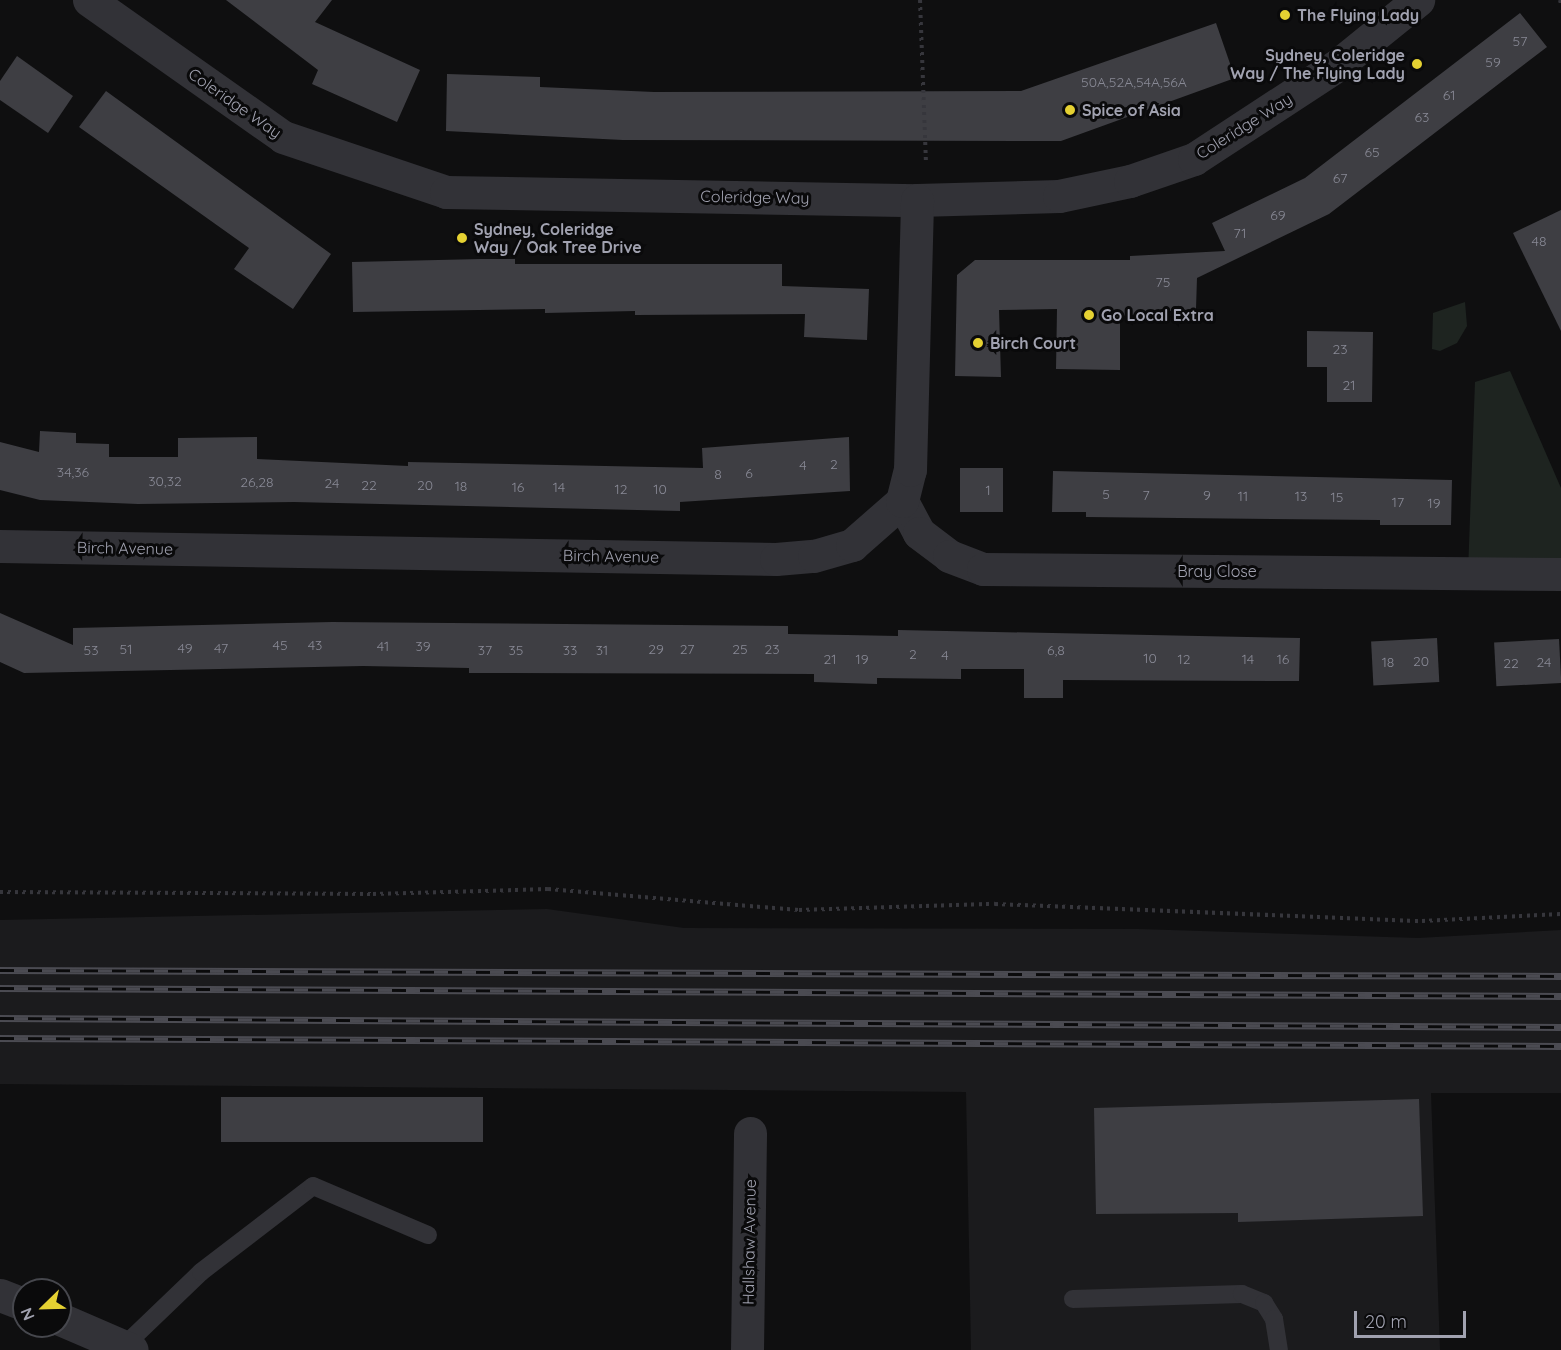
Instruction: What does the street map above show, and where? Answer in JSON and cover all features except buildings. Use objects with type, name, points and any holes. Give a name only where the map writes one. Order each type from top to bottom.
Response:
[{"type":"street","name":"Coleridge Way","points":[[89,0],[126,11],[283,137],[446,192],[922,199],[1059,196],[1130,182],[1194,159],[1340,64],[1418,0]]},
{"type":"street","points":[[903,501],[910,470],[922,199]]},
{"type":"street","name":"Birch Avenue","points":[[0,546],[776,559],[852,545],[903,501]]},
{"type":"street","name":"Bray Close","points":[[903,501],[919,533],[949,556],[982,569],[1561,574]]},
{"type":"street","name":"Hallshaw Avenue","points":[[747,1350],[750,1133]]},
{"type":"street","points":[[72,1324],[129,1347]]},
{"type":"lane","points":[[129,1347],[201,1272],[312,1186],[428,1235]]},
{"type":"lane","points":[[1073,1299],[1242,1294],[1264,1303],[1274,1319],[1279,1350]]},
{"type":"path","points":[[920,0],[922,199]]},
{"type":"path","points":[[0,892],[373,894],[548,889],[799,910],[996,904],[1422,921],[1561,914]]},
{"type":"shaded area","points":[[1465,302],[1467,326],[1457,343],[1440,351],[1432,349],[1433,313]]},
{"type":"shaded area","points":[[1510,371],[1561,488],[1561,574],[1468,573],[1475,382]]},
{"type":"shaded area","points":[[547,909],[684,928],[1138,929],[1418,938],[1561,930],[1561,1093],[1431,1093],[1440,1350],[971,1350],[966,1092],[0,1084],[0,920]]},
{"type":"railway","points":[[0,970],[1561,976]]},
{"type":"railway","points":[[0,988],[1561,996]]},
{"type":"railway","points":[[0,1018],[1561,1027]]},
{"type":"railway","points":[[0,1038],[1561,1046]]},
{"type":"place","name":"The Flying Lady","points":[[1285,15]]},
{"type":"place","name":"Sydney, Coleridge Way / The Flying Lady","points":[[1417,64]]},
{"type":"place","name":"Spice of Asia","points":[[1070,110]]},
{"type":"place","name":"Sydney, Coleridge Way / Oak Tree Drive","points":[[462,238]]},
{"type":"place","name":"Go Local Extra","points":[[1089,315]]},
{"type":"place","name":"Birch Court","points":[[978,343]]}]
